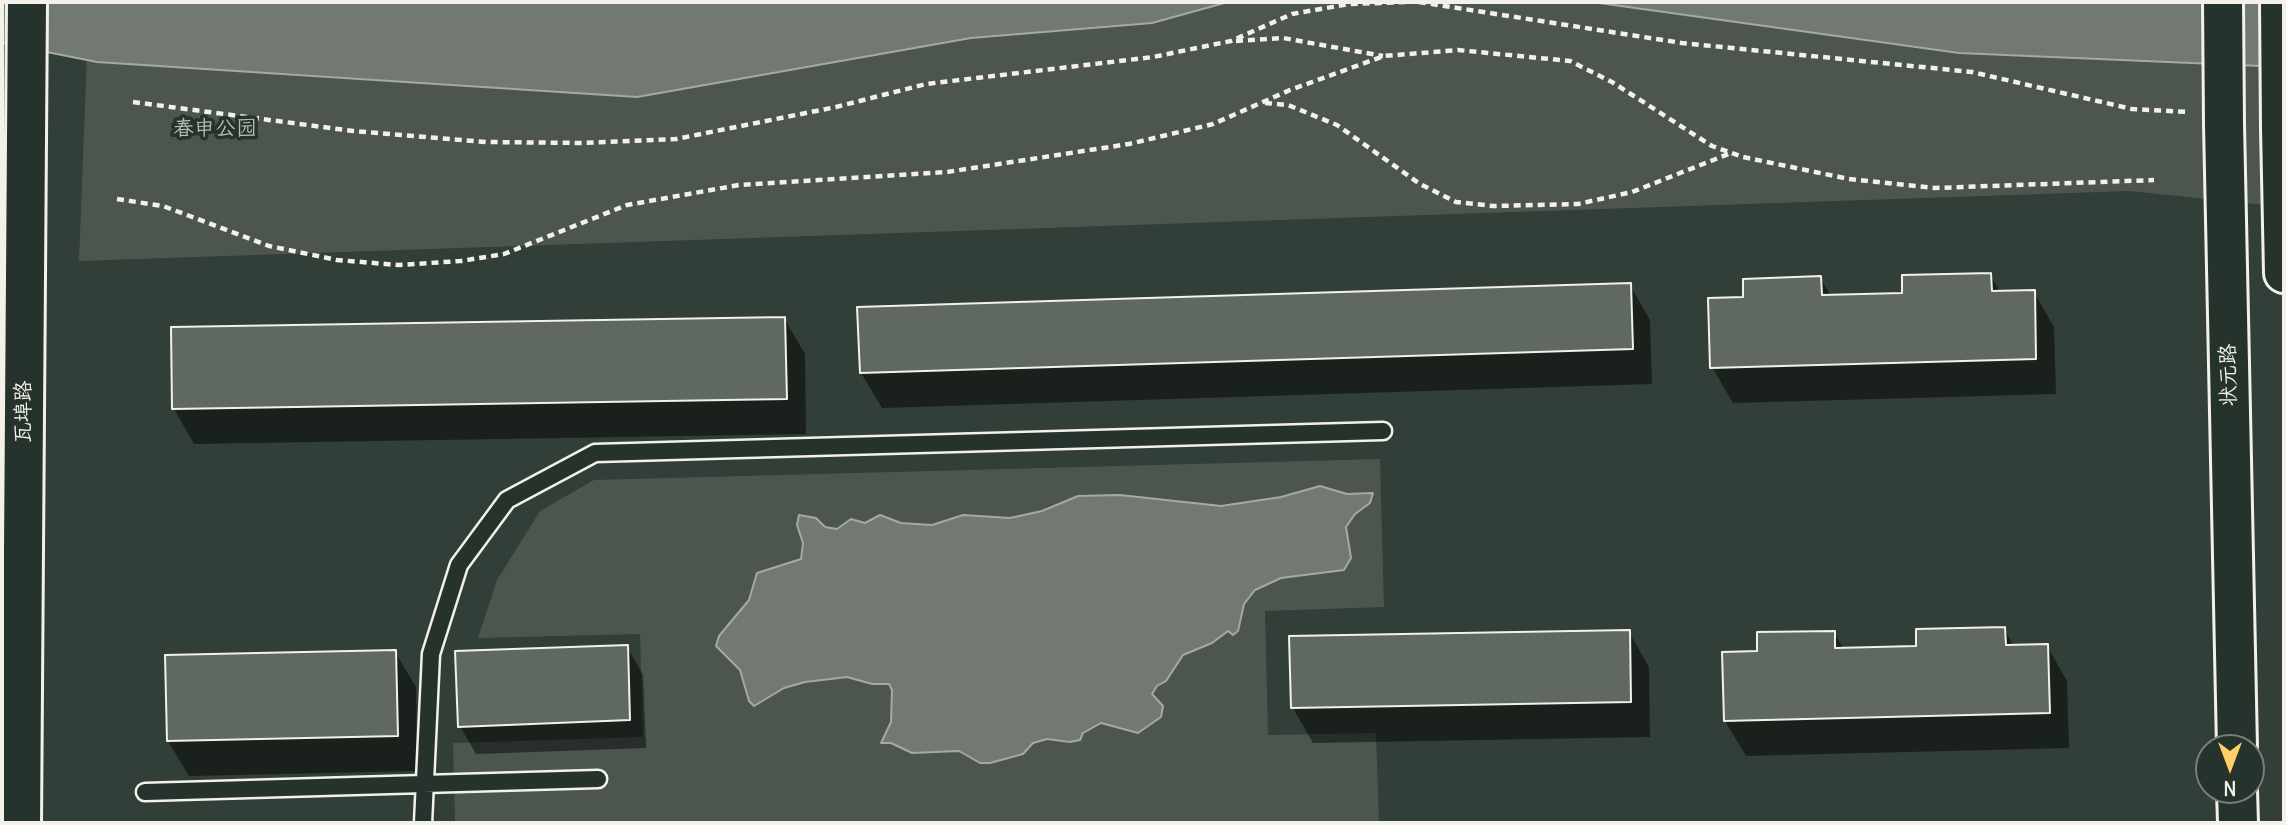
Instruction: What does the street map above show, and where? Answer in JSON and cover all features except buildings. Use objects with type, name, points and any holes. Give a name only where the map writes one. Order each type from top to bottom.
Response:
[{"type":"main road","name":"瓦埠路","points":[[21,823],[27,2]]},
{"type":"main road","name":"状元路","points":[[2223,2],[2213,118],[2236,734]]},
{"type":"main road","points":[[2280,2],[2284,273]]},
{"type":"main road","points":[[2237,804],[2238,823]]},
{"type":"lane","points":[[424,823],[431,654],[459,565],[507,500],[594,453],[1383,431]]},
{"type":"lane","points":[[145,792],[598,779]]},
{"type":"path","points":[[1231,41],[1292,14],[1349,4],[1408,2]]},
{"type":"path","points":[[1419,2],[1682,43],[1972,72],[2132,109],[2213,118]]},
{"type":"path","points":[[133,102],[353,131],[486,142],[582,143],[676,139],[836,107],[926,84],[1153,57],[1231,41],[1283,38],[1384,56],[1458,50],[1570,61],[1612,82],[1712,146],[1732,153],[1849,179],[1935,188],[2154,180]]},
{"type":"path","points":[[117,199],[163,206],[269,246],[337,260],[398,265],[461,261],[504,254],[627,205],[739,185],[947,172],[1129,144],[1213,124],[1384,56]]},
{"type":"path","points":[[1261,103],[1288,105],[1311,113],[1365,143],[1420,184],[1456,202],[1493,206],[1537,208],[1605,198],[1632,192],[1732,153]]},
{"type":"green space","name":"春申公园","points":[[89,2],[2284,2],[2284,207],[2129,191],[79,261]]},
{"type":"green space","points":[[1380,459],[1384,607],[1265,611],[1268,735],[1376,733],[1379,823],[455,823],[453,743],[643,737],[640,634],[478,638],[497,580],[540,511],[594,480]]},
{"type":"shaded area","points":[[2,2],[1228,2],[1152,23],[971,38],[637,97],[97,62],[2,43]]},
{"type":"shaded area","points":[[1592,2],[2284,2],[2284,67],[1959,53]]},
{"type":"shaded area","points":[[1320,486],[1347,494],[1373,493],[1370,503],[1355,514],[1346,527],[1351,558],[1344,570],[1281,578],[1255,590],[1244,604],[1238,631],[1233,635],[1228,631],[1212,643],[1183,655],[1166,681],[1157,686],[1152,694],[1163,706],[1161,717],[1138,733],[1101,723],[1083,733],[1080,740],[1070,742],[1047,739],[1033,743],[1023,754],[990,763],[980,763],[959,751],[912,753],[891,743],[881,743],[891,722],[892,690],[889,684],[872,684],[847,677],[805,682],[784,688],[754,706],[749,701],[740,670],[716,646],[719,636],[749,600],[757,573],[801,559],[803,543],[797,525],[799,515],[816,518],[825,527],[837,529],[851,519],[865,523],[880,515],[901,523],[932,525],[963,515],[1010,518],[1042,511],[1078,496],[1120,495],[1221,506],[1281,497]]}]
